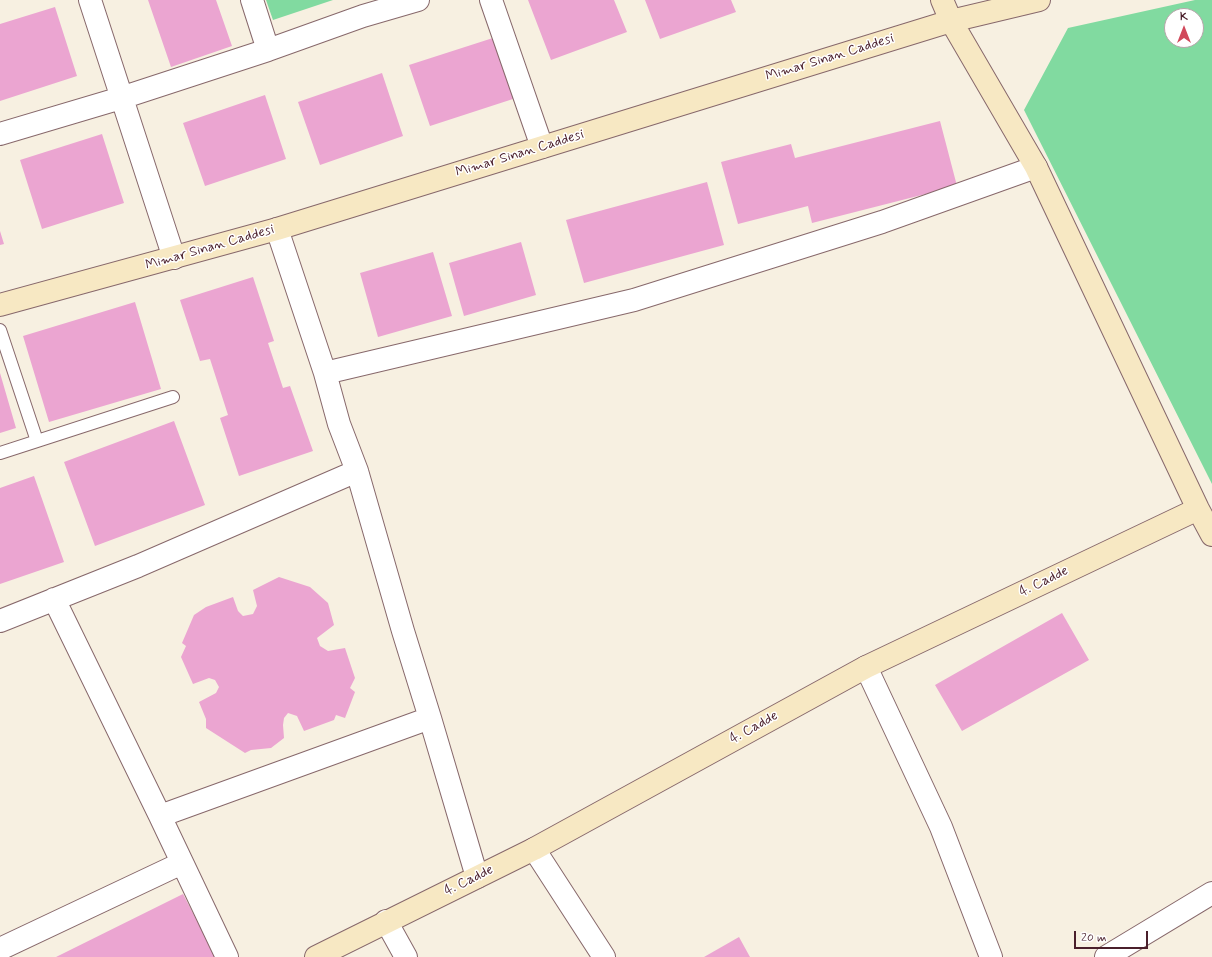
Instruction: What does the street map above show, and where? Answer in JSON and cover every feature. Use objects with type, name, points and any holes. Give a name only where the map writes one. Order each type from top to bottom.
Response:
[{"type":"street","points":[[90,0],[174,258]]},
{"type":"street","points":[[252,0],[268,50]]},
{"type":"street","points":[[0,134],[121,98],[268,50],[361,8],[418,0]]},
{"type":"street","points":[[491,0],[542,147]]},
{"type":"street","points":[[942,0],[951,21],[1036,167],[1198,509],[1212,535]]},
{"type":"street","name":"Mimar Sinan Caddesi","points":[[0,305],[277,229],[951,21],[1039,0]]},
{"type":"street","points":[[325,373],[634,300],[882,222],[1036,167]]},
{"type":"street","points":[[277,229],[325,373],[340,424],[357,471],[403,631],[477,877]]},
{"type":"street","points":[[0,620],[138,566],[357,471]]},
{"type":"street","name":"4. Cadde","points":[[316,957],[534,849],[866,667],[1198,509]]},
{"type":"street","points":[[54,599],[227,957]]},
{"type":"street","points":[[866,667],[941,827],[992,957]]},
{"type":"street","points":[[160,816],[430,718]]},
{"type":"street","points":[[534,849],[604,957]]},
{"type":"street","points":[[0,949],[182,863]]},
{"type":"street","points":[[1106,957],[1212,893]]},
{"type":"street","points":[[386,921],[406,957]]},
{"type":"lane","points":[[0,330],[37,441]]},
{"type":"lane","points":[[0,452],[173,397]]},
{"type":"green space","points":[[266,0],[333,0],[273,20]]},
{"type":"green space","points":[[1195,0],[1212,0],[1212,484],[1024,110],[1068,28]]},
{"type":"building","points":[[148,0],[216,0],[232,46],[171,67]]},
{"type":"building","points":[[528,0],[614,0],[627,32],[551,60]]},
{"type":"building","points":[[645,0],[731,0],[736,12],[660,39]]},
{"type":"building","points":[[55,7],[77,76],[0,101],[0,24]]},
{"type":"building","points":[[496,37],[516,98],[430,126],[409,65]]},
{"type":"building","points":[[382,73],[403,136],[320,165],[298,102]]},
{"type":"building","points":[[265,95],[286,159],[205,186],[183,123]]},
{"type":"building","points":[[940,121],[957,186],[812,223],[808,206],[738,224],[721,162],[791,144],[795,158]]},
{"type":"building","points":[[102,134],[124,203],[42,229],[20,160]]},
{"type":"building","points":[[707,182],[724,245],[584,283],[566,220]]},
{"type":"building","points":[[0,231],[4,244],[0,245]]},
{"type":"building","points":[[521,242],[536,295],[464,316],[449,263]]},
{"type":"building","points":[[433,252],[452,316],[378,337],[360,273]]},
{"type":"building","points":[[253,277],[274,341],[268,343],[283,388],[290,386],[313,451],[239,476],[220,418],[228,415],[210,359],[200,361],[180,300]]},
{"type":"building","points":[[135,302],[161,389],[49,422],[23,336]]},
{"type":"building","points":[[0,373],[16,428],[0,433]]},
{"type":"building","points":[[174,421],[205,505],[95,546],[64,462]]},
{"type":"building","points":[[34,476],[64,562],[0,584],[0,488]]},
{"type":"building","points":[[279,577],[310,587],[328,603],[334,625],[317,638],[320,646],[328,651],[345,648],[355,678],[350,688],[355,692],[345,718],[336,715],[334,720],[304,731],[297,716],[288,713],[284,718],[284,738],[271,748],[251,750],[245,753],[206,728],[206,719],[199,702],[216,693],[219,687],[215,680],[209,678],[193,684],[181,657],[186,646],[182,643],[194,615],[206,607],[233,597],[238,611],[243,616],[253,614],[257,606],[253,590]]},
{"type":"building","points":[[1062,613],[1089,660],[962,731],[935,685]]},
{"type":"building","points":[[183,894],[216,957],[56,957]]},
{"type":"building","points":[[739,937],[750,957],[704,957]]}]
